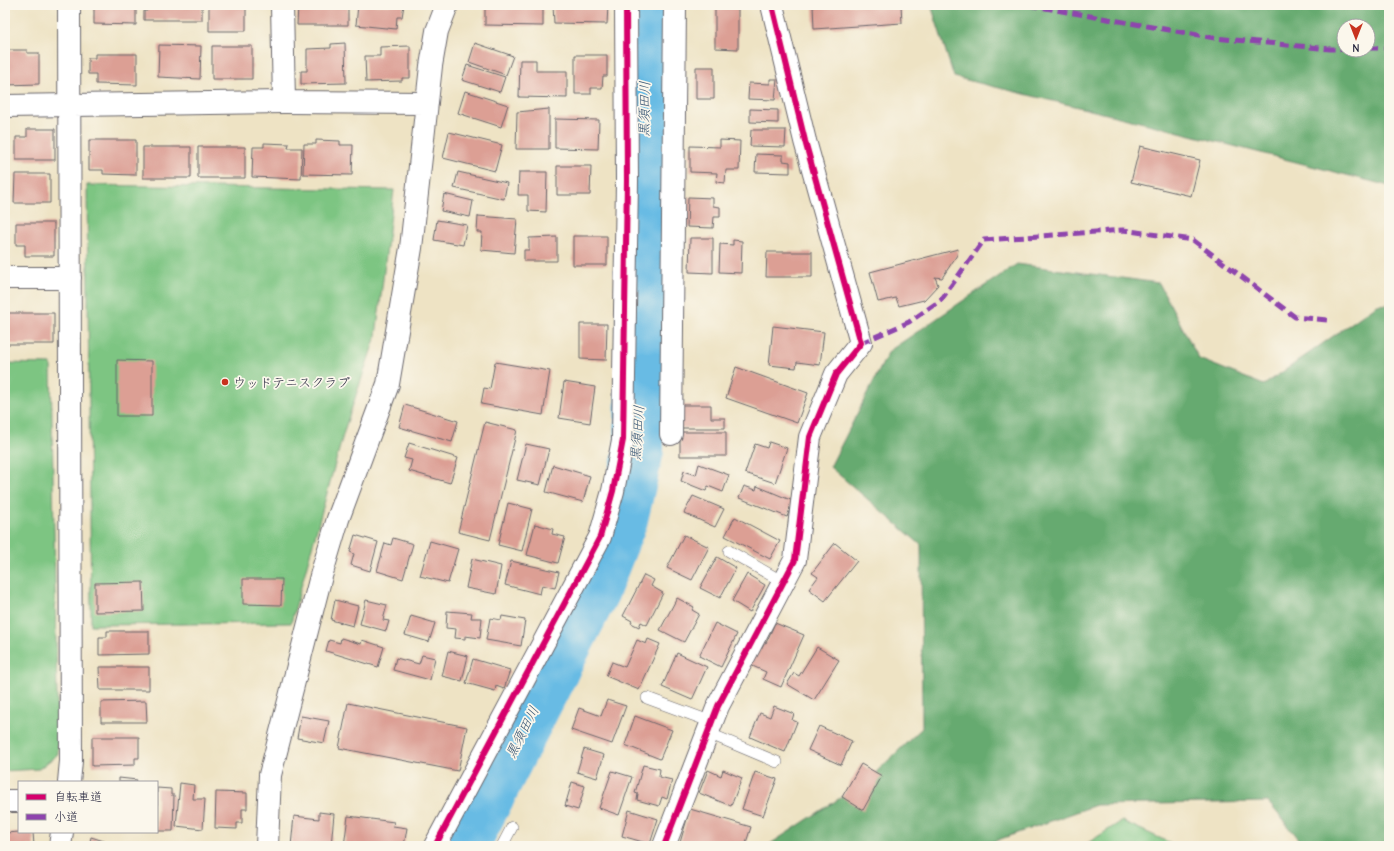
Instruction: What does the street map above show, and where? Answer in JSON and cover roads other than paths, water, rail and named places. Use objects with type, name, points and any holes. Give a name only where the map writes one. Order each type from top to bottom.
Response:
[{"type":"street","points":[[69,781],[71,761],[70,5]]},
{"type":"street","points":[[282,5],[284,102]]},
{"type":"street","points":[[267,846],[270,775],[309,622],[338,518],[388,384],[411,248],[431,66],[437,31],[448,5]]},
{"type":"street","points":[[435,846],[600,537],[613,491],[623,440],[627,181],[626,5]]},
{"type":"street","points":[[671,434],[675,5]]},
{"type":"street","points":[[664,846],[718,706],[794,560],[810,437],[836,374],[861,343],[805,140],[772,5]]},
{"type":"street","points":[[5,106],[284,102],[426,103]]},
{"type":"street","points":[[5,278],[70,278]]},
{"type":"street","points":[[5,801],[18,801]]},
{"type":"street","points":[[60,846],[62,833]]},
{"type":"lane","points":[[729,551],[782,582]]},
{"type":"lane","points":[[647,698],[710,727],[776,762]]},
{"type":"lane","points":[[502,846],[512,827]]},
{"type":"waterway","name":"黒須田川","points":[[464,846],[595,590],[623,519],[639,450],[646,5]]},
{"type":"place","name":"ウッドテニスクラブ","points":[[225,382]]}]
